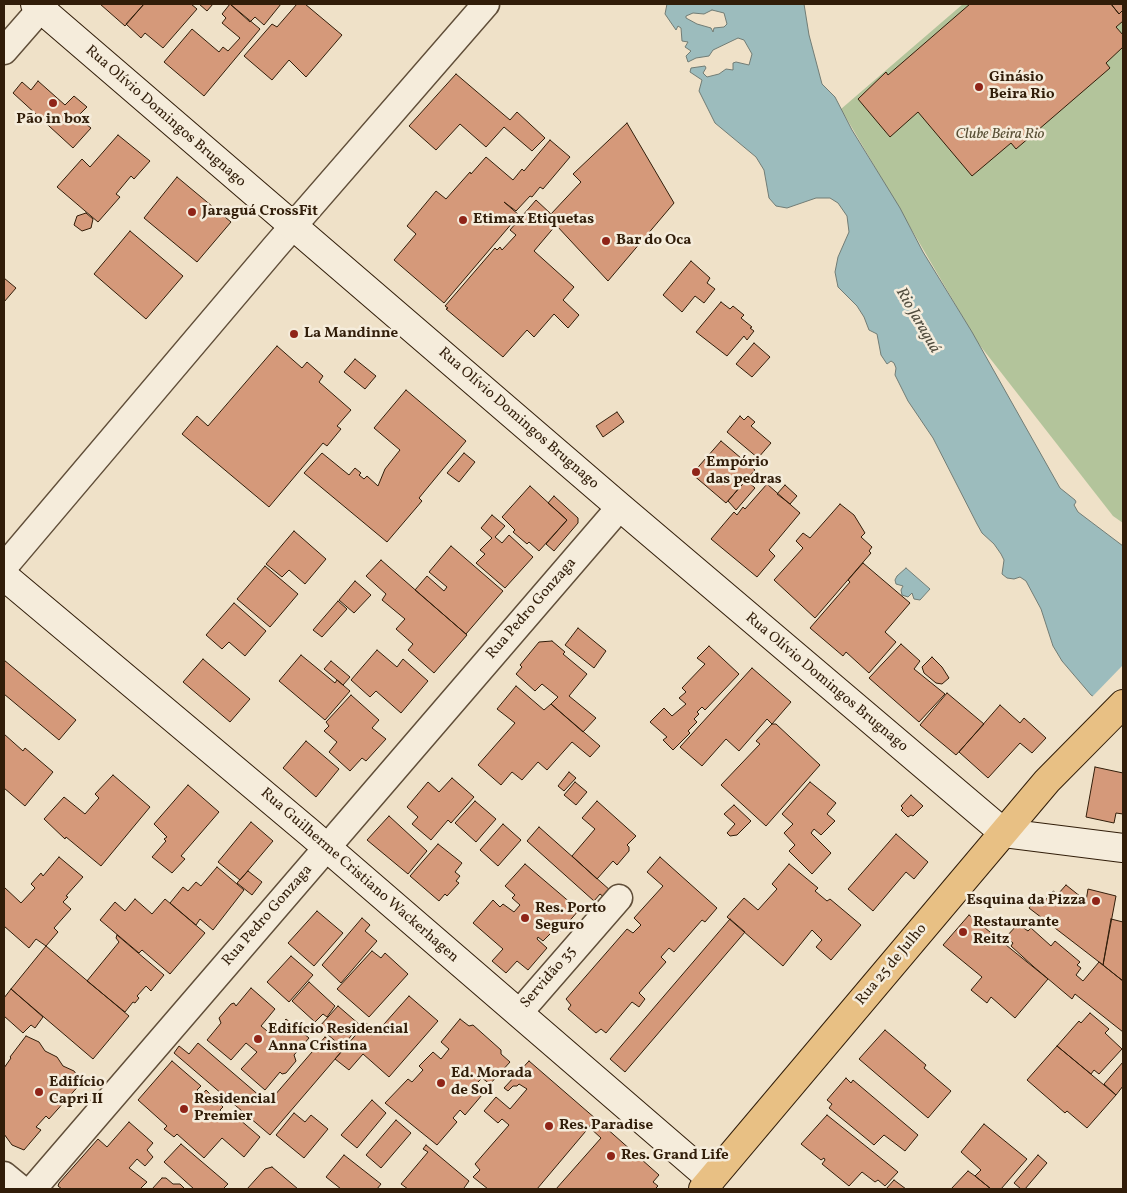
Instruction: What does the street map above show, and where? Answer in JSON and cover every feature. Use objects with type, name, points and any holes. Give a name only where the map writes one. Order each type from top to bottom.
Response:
[{"type":"main road","name":"Rua Olívio Domingos Brugnago","points":[[40,5],[293,226],[620,507],[1004,833]]},
{"type":"main road","name":"Rua Guilherme Cristiano Wackerhagen","points":[[4,576],[327,848],[519,1013],[707,1184]]},
{"type":"main road","name":"Rua 25 de Julho","points":[[707,1184],[1055,774],[1123,704]]},
{"type":"main road","points":[[1004,833],[1123,848]]},
{"type":"street","points":[[4,566],[293,226],[486,4]]},
{"type":"street","points":[[4,51],[40,5]]},
{"type":"street","name":"Rua Pedro Gonzaga","points":[[33,1189],[620,507]]},
{"type":"street","name":"Servidão 35","points":[[519,1013],[619,898]]},
{"type":"street","points":[[4,1175],[21,1189]]},
{"type":"green space","name":"Clube Beira Rio","points":[[963,4],[1123,4],[1123,523],[1113,516],[978,343],[841,109]]},
{"type":"water","name":"Rio Jaraguá","points":[[667,4],[804,4],[809,35],[822,84],[835,97],[852,130],[900,208],[923,252],[972,332],[1060,488],[1075,500],[1074,505],[1078,512],[1123,546],[1123,709],[1102,702],[1091,695],[1062,661],[1053,646],[1041,609],[1026,581],[1020,577],[1014,579],[1007,578],[1002,574],[1004,560],[1001,554],[994,544],[982,533],[933,438],[908,401],[895,375],[896,368],[894,363],[891,361],[887,364],[881,355],[877,334],[869,330],[857,306],[838,287],[835,272],[838,257],[849,232],[847,216],[838,203],[830,198],[816,198],[787,208],[776,206],[769,198],[764,170],[756,157],[715,123],[699,91],[702,80],[690,72],[691,68],[705,66],[706,68],[703,73],[707,77],[719,74],[726,69],[733,70],[733,63],[736,62],[749,65],[752,54],[744,40],[738,38],[713,50],[709,56],[696,58],[688,62],[686,56],[691,51],[685,47],[688,42],[682,41],[681,28],[678,26],[676,30],[665,14]],"holes":[[[712,10],[724,13],[727,24],[724,27],[714,28],[713,32],[711,28],[686,18],[686,16],[693,13],[704,14]]]},
{"type":"water","points":[[906,568],[930,589],[920,600],[914,599],[912,593],[908,597],[902,595],[901,590],[903,586],[896,584],[897,576]]},
{"type":"pier","points":[[1123,665],[1123,712],[1101,705],[1091,698]]},
{"type":"building","points":[[100,4],[144,4],[125,26]]},
{"type":"building","points":[[144,4],[191,4],[197,9],[163,48],[145,33],[141,38],[126,24]]},
{"type":"building","points":[[199,4],[213,4],[207,11]]},
{"type":"building","points":[[230,4],[260,29],[204,96],[164,62],[192,29],[219,52],[223,47],[228,51],[240,38],[222,23],[226,18],[222,14]]},
{"type":"building","points":[[230,4],[281,4],[264,25],[255,17],[250,22]]},
{"type":"building","points":[[297,4],[305,4],[342,35],[306,77],[289,60],[272,80],[244,56],[272,24],[277,27]]},
{"type":"building","name":"Ginásio Beira Rio","points":[[970,4],[1111,4],[1119,14],[1123,10],[1123,21],[1116,27],[1123,35],[1123,47],[1106,63],[1110,68],[1016,149],[1011,143],[972,176],[918,112],[890,137],[858,99],[886,72],[888,75]]},
{"type":"building","points":[[1111,4],[1123,4],[1123,10],[1119,14]]},
{"type":"building","points":[[456,74],[510,120],[517,112],[545,138],[532,151],[504,127],[486,147],[460,124],[436,150],[409,126]]},
{"type":"building","points":[[38,81],[65,105],[74,96],[87,107],[77,117],[91,128],[73,148],[13,93],[22,82],[31,90]]},
{"type":"building","name":"Bar do Oca","points":[[627,123],[674,203],[608,281],[556,225],[534,251],[574,287],[563,300],[579,315],[568,328],[554,314],[534,337],[527,330],[503,357],[446,309],[448,308],[445,306],[495,248],[497,250],[500,247],[502,250],[516,235],[510,230],[536,200],[551,214],[581,182],[573,174]]},
{"type":"building","points":[[118,135],[150,161],[134,179],[131,176],[116,194],[120,197],[98,222],[57,187],[82,159],[90,167]]},
{"type":"building","name":"Etimax Etiquetas","points":[[550,140],[570,157],[543,189],[540,187],[516,211],[504,202],[519,215],[444,303],[394,260],[416,234],[407,226],[436,191],[446,199],[486,157],[513,180],[522,169],[524,171]]},
{"type":"building","points":[[177,177],[231,222],[197,262],[144,218]]},
{"type":"building","points":[[86,213],[93,219],[91,228],[82,231],[74,225],[77,216]]},
{"type":"building","points":[[130,231],[183,276],[146,319],[94,274]]},
{"type":"building","points":[[691,261],[710,278],[707,283],[715,289],[704,303],[695,296],[682,312],[663,295]]},
{"type":"building","points":[[4,278],[16,288],[4,302]]},
{"type":"building","points":[[721,302],[730,309],[733,306],[744,315],[741,318],[754,331],[747,340],[744,336],[727,356],[696,332]]},
{"type":"building","points":[[754,343],[770,357],[752,377],[736,364]]},
{"type":"building","points":[[277,346],[302,368],[307,362],[323,376],[319,382],[351,410],[337,426],[341,429],[327,446],[323,443],[269,507],[182,434],[197,416],[208,426]]},
{"type":"building","points":[[355,359],[376,376],[365,389],[344,372]]},
{"type":"building","points":[[406,390],[466,441],[419,498],[422,501],[387,542],[304,473],[322,453],[349,475],[355,468],[364,479],[367,476],[378,486],[385,469],[400,450],[374,428]]},
{"type":"building","points":[[617,412],[624,422],[603,437],[596,426]]},
{"type":"building","points":[[740,416],[744,420],[748,416],[755,422],[751,426],[771,443],[758,458],[727,432]]},
{"type":"building","points":[[721,441],[755,470],[726,503],[692,474]]},
{"type":"building","points":[[464,453],[475,462],[459,482],[447,473]]},
{"type":"building","points":[[746,480],[755,488],[736,510],[728,501]]},
{"type":"building","points":[[767,484],[800,513],[769,550],[775,556],[757,577],[711,539],[734,512],[737,515],[743,507],[745,509]]},
{"type":"building","points":[[785,485],[797,496],[790,504],[777,494]]},
{"type":"building","points":[[530,486],[567,520],[539,551],[513,532],[515,530],[502,517]]},
{"type":"building","points":[[554,496],[578,518],[578,523],[554,551],[546,544],[567,520],[548,503]]},
{"type":"building","points":[[840,504],[854,515],[865,533],[861,537],[872,547],[869,551],[871,553],[815,618],[774,580],[803,548],[796,541],[803,533],[810,538]]},
{"type":"building","points":[[492,515],[505,526],[495,537],[502,543],[509,535],[533,557],[505,588],[476,563],[485,554],[480,550],[492,538],[481,528]]},
{"type":"building","points":[[294,531],[326,559],[305,584],[289,570],[282,577],[266,564]]},
{"type":"building","points":[[451,546],[503,591],[466,634],[415,590],[427,576],[444,591],[447,587],[429,572]]},
{"type":"building","points":[[381,560],[467,635],[434,673],[408,650],[413,644],[396,629],[405,619],[382,600],[386,594],[366,576]]},
{"type":"building","points":[[863,563],[910,603],[885,632],[896,642],[869,673],[846,652],[843,656],[810,628],[850,582],[848,580]]},
{"type":"building","points":[[265,566],[298,594],[270,627],[237,599]]},
{"type":"building","points":[[355,581],[371,595],[354,613],[339,600]]},
{"type":"building","points":[[338,601],[347,609],[322,637],[313,630]]},
{"type":"building","points":[[234,603],[266,631],[245,656],[229,642],[222,649],[206,635]]},
{"type":"building","points":[[578,628],[606,651],[594,668],[565,645]]},
{"type":"building","points":[[552,641],[565,652],[563,654],[587,674],[569,696],[596,718],[583,732],[551,704],[558,697],[542,684],[535,691],[516,674],[522,667],[520,665],[539,642]]},
{"type":"building","points":[[901,644],[920,661],[914,669],[945,694],[919,722],[869,678]]},
{"type":"building","points":[[709,646],[739,674],[705,710],[702,707],[697,712],[699,714],[694,719],[697,722],[688,731],[690,733],[673,750],[663,740],[667,737],[650,722],[664,708],[672,716],[686,704],[679,698],[686,692],[682,688],[705,664],[697,658]]},
{"type":"building","points":[[377,650],[397,667],[403,659],[428,681],[401,713],[376,691],[370,697],[351,680]]},
{"type":"building","points":[[301,655],[335,683],[337,680],[350,691],[325,720],[279,681]]},
{"type":"building","points":[[932,657],[949,678],[942,684],[936,683],[924,673],[922,667]]},
{"type":"building","points":[[203,659],[250,699],[230,722],[183,682]]},
{"type":"building","points":[[4,660],[76,720],[59,740],[4,694]]},
{"type":"building","points":[[331,661],[350,677],[343,685],[324,669]]},
{"type":"building","points":[[752,668],[791,702],[772,724],[767,719],[739,751],[726,739],[702,766],[680,747]]},
{"type":"building","points":[[516,686],[544,710],[551,704],[600,746],[590,757],[572,742],[547,770],[538,762],[522,780],[512,772],[501,785],[478,765],[515,723],[497,709]]},
{"type":"building","points":[[947,693],[984,724],[956,755],[920,725]]},
{"type":"building","points":[[351,695],[379,720],[372,728],[386,739],[366,761],[362,758],[350,771],[329,752],[337,742],[324,731],[329,726],[326,722]]},
{"type":"building","points":[[1000,705],[1020,723],[1024,718],[1046,738],[1032,753],[1020,743],[988,778],[959,752]]},
{"type":"building","points":[[772,724],[776,724],[820,765],[766,826],[721,785],[760,744],[756,741]]},
{"type":"building","points":[[4,734],[23,751],[25,748],[53,772],[25,806],[4,788]]},
{"type":"building","points":[[306,741],[339,769],[316,797],[283,768]]},
{"type":"building","points":[[1095,767],[1123,773],[1123,814],[1116,813],[1114,823],[1086,817]]},
{"type":"building","points":[[569,772],[576,778],[564,791],[558,786]]},
{"type":"building","points":[[113,775],[150,807],[101,866],[66,837],[65,839],[44,819],[64,797],[85,814],[99,798],[95,794]]},
{"type":"building","points":[[452,778],[474,797],[451,823],[448,820],[431,840],[412,824],[418,817],[407,807],[428,782],[439,792]]},
{"type":"building","points":[[575,782],[587,792],[576,805],[564,795]]},
{"type":"building","points":[[810,782],[836,803],[827,814],[835,821],[821,835],[814,829],[811,833],[831,853],[812,874],[789,851],[795,845],[784,833],[793,824],[782,814]]},
{"type":"building","points":[[188,785],[219,812],[181,856],[185,859],[172,873],[152,857],[166,841],[164,839],[167,837],[154,824]]},
{"type":"building","points":[[911,795],[923,806],[913,816],[908,817],[901,810],[903,808],[901,806]]},
{"type":"building","points":[[475,801],[496,819],[476,842],[455,823]]},
{"type":"building","points":[[597,801],[636,836],[627,845],[629,851],[617,865],[613,861],[597,879],[572,856],[595,829],[582,818]]},
{"type":"building","points":[[734,805],[751,821],[737,835],[730,836],[727,833],[735,824],[724,814]]},
{"type":"building","points":[[389,816],[427,851],[408,874],[367,840]]},
{"type":"building","points":[[251,822],[273,841],[240,880],[218,862]]},
{"type":"building","points":[[503,824],[521,840],[498,866],[480,850]]},
{"type":"building","points":[[539,827],[611,891],[605,898],[600,894],[594,901],[527,841]]},
{"type":"building","points":[[896,834],[928,862],[914,879],[906,872],[873,911],[848,889]]},
{"type":"building","points":[[438,844],[462,863],[455,872],[460,876],[456,881],[459,883],[447,896],[445,894],[439,901],[410,876]]},
{"type":"building","points":[[59,857],[83,877],[63,902],[71,909],[54,928],[58,932],[46,946],[36,939],[29,948],[4,926],[4,887],[21,903],[35,888],[31,884],[41,873],[43,876]]},
{"type":"building","points":[[660,857],[717,908],[705,922],[702,920],[674,952],[669,948],[661,957],[666,962],[639,993],[645,999],[639,1007],[632,1002],[606,1033],[601,1029],[596,1033],[568,1009],[571,1005],[566,999],[627,929],[633,933],[641,925],[634,918],[663,886],[647,872]]},
{"type":"building","name":"Res. Porto Seguro","points":[[525,864],[579,910],[559,933],[549,925],[553,931],[543,941],[538,937],[537,939],[547,948],[528,970],[517,961],[506,973],[492,961],[503,949],[473,923],[493,900],[500,907],[503,904],[514,912],[520,905],[512,898],[515,895],[505,886]]},
{"type":"building","points":[[789,864],[818,888],[815,891],[827,901],[830,899],[861,925],[831,960],[816,947],[822,940],[812,930],[783,966],[727,917],[744,898],[758,910],[777,889],[772,884]]},
{"type":"building","points":[[217,867],[244,890],[213,930],[200,919],[196,925],[170,903],[183,887],[188,891],[196,882],[201,886]]},
{"type":"building","points":[[248,871],[262,882],[252,895],[237,883]]},
{"type":"building","points":[[1066,885],[1086,901],[1088,889],[1116,896],[1103,965],[1029,908],[1036,899],[1042,904],[1053,891],[1058,894]]},
{"type":"building","points":[[135,899],[152,914],[165,899],[205,933],[170,974],[142,950],[139,953],[100,920],[115,902],[125,911]]},
{"type":"building","points":[[317,911],[343,933],[314,966],[288,943]]},
{"type":"building","points":[[969,915],[1048,979],[1015,1018],[991,997],[987,1003],[971,990],[982,977],[943,945]]},
{"type":"building","points":[[362,918],[370,925],[365,931],[377,941],[341,983],[322,965]]},
{"type":"building","points":[[730,919],[745,932],[625,1072],[610,1059]]},
{"type":"building","points":[[1111,919],[1123,922],[1123,981],[1103,965]]},
{"type":"building","points":[[1018,924],[1028,931],[1031,928],[1051,946],[1055,941],[1080,962],[1077,965],[1081,968],[1076,975],[1083,981],[1099,962],[1123,981],[1123,1032],[1075,994],[1072,999],[1011,946],[1013,943],[1006,937]]},
{"type":"building","points":[[117,935],[164,975],[151,991],[146,986],[137,996],[139,998],[135,1003],[133,1002],[125,1012],[87,981],[119,942],[116,938]]},
{"type":"building","points":[[46,946],[129,1016],[93,1059],[11,989]]},
{"type":"building","points":[[372,951],[381,958],[385,953],[408,974],[369,1017],[337,989]]},
{"type":"building","points":[[291,956],[313,975],[289,1002],[267,982]]},
{"type":"building","points":[[309,982],[335,1006],[327,1017],[323,1014],[315,1022],[292,1001]]},
{"type":"building","name":"Edifício Residencial Anna Cristina","points":[[251,988],[275,1009],[261,1026],[272,1035],[286,1019],[309,1038],[294,1055],[296,1061],[286,1073],[282,1074],[280,1072],[265,1090],[241,1069],[257,1052],[246,1043],[231,1060],[207,1040],[221,1023],[219,1018],[231,1004],[234,1003],[236,1006]]},
{"type":"building","points":[[11,989],[43,1017],[35,1028],[31,1025],[23,1033],[4,1016],[4,998]]},
{"type":"building","points":[[409,996],[438,1021],[389,1077],[363,1054],[349,1070],[335,1059],[366,1023],[377,1032]]},
{"type":"building","points":[[338,1006],[360,1025],[342,1047],[319,1027]]},
{"type":"building","points":[[1090,1013],[1109,1029],[1105,1033],[1122,1049],[1099,1074],[1094,1070],[1091,1074],[1057,1046],[1079,1021],[1081,1023]]},
{"type":"building","name":"Ed. Morada de Sol","points":[[460,1019],[469,1026],[473,1025],[501,1050],[501,1054],[510,1062],[490,1084],[482,1078],[473,1087],[482,1095],[465,1115],[460,1110],[453,1118],[457,1122],[437,1145],[385,1103],[408,1079],[412,1082],[423,1070],[419,1066],[433,1052],[441,1059],[449,1049],[441,1042]]},
{"type":"building","points":[[885,1030],[926,1065],[924,1068],[951,1091],[928,1118],[859,1059]]},
{"type":"building","name":"Edifício Capri II","points":[[26,1036],[39,1042],[45,1051],[57,1057],[63,1066],[74,1071],[82,1082],[49,1119],[46,1116],[36,1127],[41,1130],[24,1150],[12,1145],[4,1134],[4,1068]]},
{"type":"building","points":[[325,1037],[342,1051],[270,1135],[174,1053],[179,1046],[189,1054],[198,1043],[268,1103]]},
{"type":"building","points":[[1057,1046],[1116,1095],[1087,1128],[1067,1111],[1065,1113],[1027,1080]]},
{"type":"building","name":"Residencial Premier","points":[[172,1061],[201,1086],[197,1090],[202,1095],[206,1090],[223,1107],[220,1110],[227,1117],[232,1113],[260,1137],[244,1157],[222,1138],[204,1158],[177,1134],[174,1137],[164,1129],[167,1126],[138,1100]]},
{"type":"building","name":"Res. Paradise","points":[[529,1061],[596,1119],[537,1189],[488,1189],[473,1177],[480,1170],[475,1164],[509,1125],[502,1119],[498,1123],[484,1111],[496,1097],[510,1109],[527,1089],[519,1084],[513,1086],[508,1091],[504,1088]]},
{"type":"building","points":[[1123,1062],[1123,1086],[1116,1095],[1104,1084]]},
{"type":"building","points":[[846,1078],[851,1083],[853,1080],[918,1135],[905,1151],[884,1135],[874,1145],[829,1108],[832,1104],[827,1100]]},
{"type":"building","points":[[372,1100],[386,1113],[357,1148],[341,1135]]},
{"type":"building","points":[[294,1113],[305,1122],[311,1115],[328,1129],[304,1158],[276,1135]]},
{"type":"building","points":[[827,1115],[898,1172],[885,1186],[878,1180],[875,1182],[862,1172],[849,1186],[822,1164],[825,1160],[824,1158],[821,1160],[801,1144]]},
{"type":"building","name":"Res. Grand Life","points":[[596,1119],[659,1175],[653,1182],[658,1186],[655,1189],[556,1189],[601,1138],[589,1127]]},
{"type":"building","points":[[396,1120],[411,1133],[381,1168],[366,1155]]},
{"type":"building","points":[[129,1122],[153,1143],[147,1150],[153,1157],[145,1166],[137,1159],[129,1168],[147,1182],[140,1189],[62,1189],[58,1186],[98,1139],[107,1147]]},
{"type":"building","points":[[984,1124],[1027,1159],[1001,1189],[991,1189],[975,1176],[981,1170],[961,1152]]},
{"type":"building","points":[[181,1144],[228,1184],[223,1189],[194,1189],[164,1162]]},
{"type":"building","points":[[426,1145],[469,1181],[465,1189],[408,1189],[401,1184],[428,1152],[423,1149]]},
{"type":"building","points":[[344,1155],[381,1184],[377,1189],[341,1189],[326,1177]]},
{"type":"building","points":[[1038,1155],[1047,1163],[1025,1189],[1021,1189],[1014,1183]]},
{"type":"building","points":[[272,1167],[298,1189],[247,1189],[265,1169]]},
{"type":"building","points":[[968,1171],[975,1176],[991,1189],[951,1189]]},
{"type":"building","points":[[162,1178],[166,1178],[173,1184],[180,1184],[185,1189],[152,1189]]},
{"type":"building","points":[[894,1180],[906,1189],[886,1189]]},
{"type":"place","name":"Ginásio Beira Rio","points":[[979,87]]},
{"type":"place","name":"Pão in box","points":[[53,103]]},
{"type":"place","name":"Jaraguá CrossFit","points":[[192,212]]},
{"type":"place","name":"Etimax Etiquetas","points":[[463,220]]},
{"type":"place","name":"Bar do Oca","points":[[606,241]]},
{"type":"place","name":"La Mandinne","points":[[294,334]]},
{"type":"place","name":"Empório das pedras","points":[[696,472]]},
{"type":"place","name":"Esquina da Pizza","points":[[1096,901]]},
{"type":"place","name":"Res. Porto Seguro","points":[[525,918]]},
{"type":"place","name":"Restaurante Reitz","points":[[963,932]]},
{"type":"place","name":"Edifício Residencial Anna Cristina","points":[[258,1039]]},
{"type":"place","name":"Ed. Morada de Sol","points":[[441,1083]]},
{"type":"place","name":"Edifício Capri II","points":[[39,1092]]},
{"type":"place","name":"Residencial Premier","points":[[184,1109]]},
{"type":"place","name":"Res. Paradise","points":[[549,1126]]},
{"type":"place","name":"Res. Grand Life","points":[[611,1156]]}]
